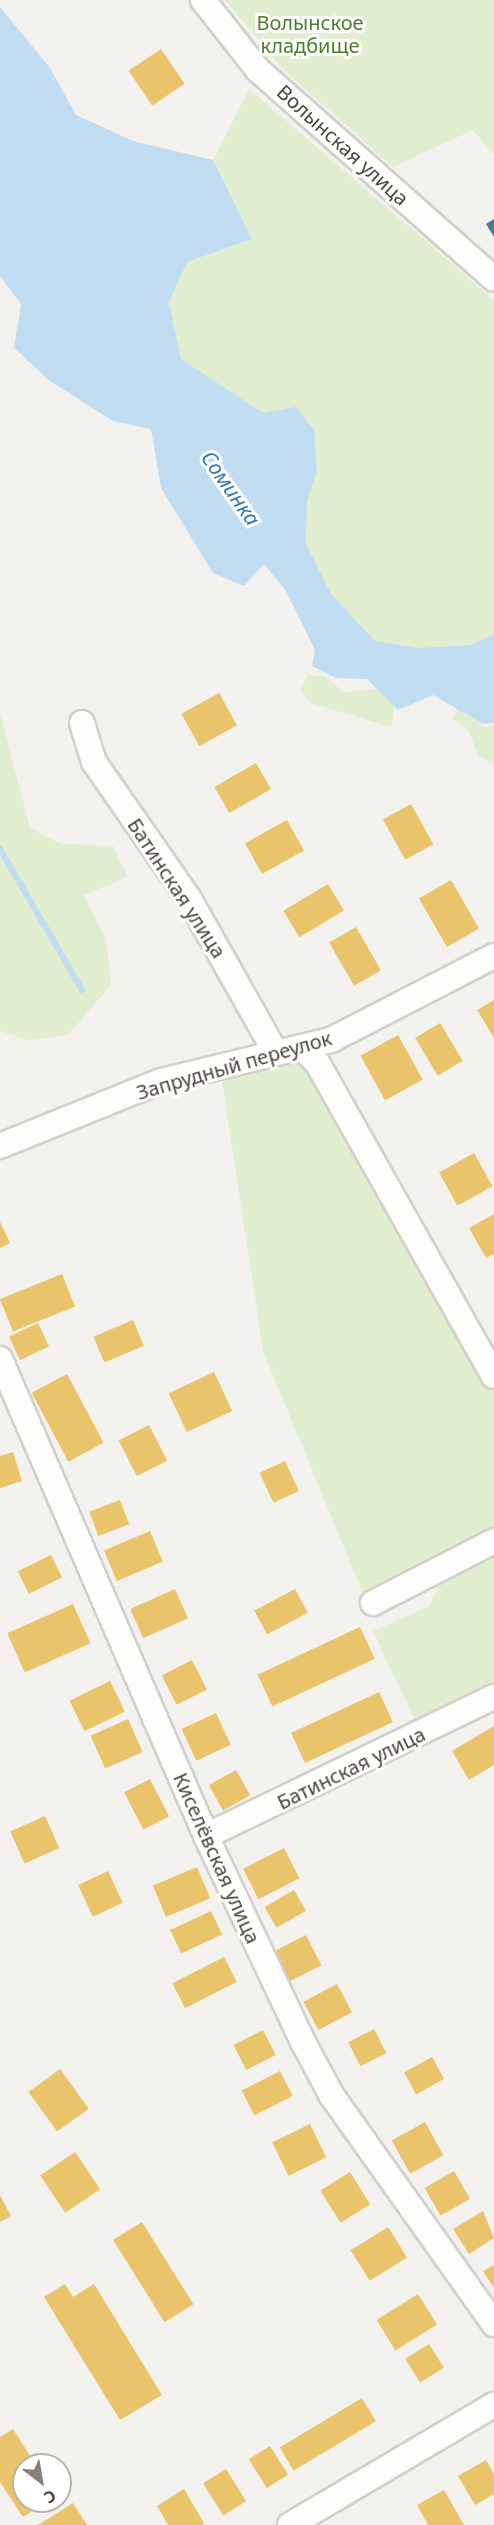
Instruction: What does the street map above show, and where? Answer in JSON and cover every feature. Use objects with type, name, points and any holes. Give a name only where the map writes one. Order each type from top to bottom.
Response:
[{"type":"street","name":"Волынская улица","points":[[203,0],[258,70],[494,279]]},
{"type":"street","name":"Батинская улица","points":[[82,723],[94,762],[188,897],[276,1053]]},
{"type":"street","name":"Запрудный переулок","points":[[0,1146],[161,1081],[331,1040],[494,956]]},
{"type":"street","points":[[302,1047],[318,1064],[494,1376]]},
{"type":"street","name":"Киселёвская улица","points":[[0,1359],[206,1836],[332,2096],[494,2324]]},
{"type":"street","points":[[373,1603],[494,1541]]},
{"type":"street","name":"Батинская улица","points":[[206,1836],[494,1697]]},
{"type":"street","points":[[290,2525],[494,2405]]},
{"type":"green space","name":"Волынское кладбище","points":[[225,0],[494,0],[494,155],[473,130],[393,167],[284,70]]},
{"type":"green space","points":[[249,89],[494,300],[494,634],[472,645],[418,648],[375,641],[331,594],[306,544],[307,502],[317,470],[263,413],[181,359],[169,302],[187,262],[252,239],[213,160]]},
{"type":"green space","points":[[308,675],[324,676],[344,692],[388,688],[394,709],[391,727],[310,703],[301,690]]},
{"type":"green space","points":[[459,709],[485,727],[494,725],[494,765],[478,755],[468,729],[452,718]]},
{"type":"green space","points":[[0,713],[30,828],[61,844],[113,846],[128,877],[84,895],[106,939],[111,985],[68,1035],[28,1040],[0,1031]]},
{"type":"green space","points":[[301,1055],[314,1066],[494,1390],[494,1536],[364,1596],[263,1351],[222,1081]]},
{"type":"green space","points":[[494,1548],[494,1693],[426,1727],[415,1721],[373,1631],[429,1606],[444,1576]]},
{"type":"water","name":"Соминка","points":[[0,7],[50,68],[76,115],[133,141],[213,160],[252,239],[187,262],[169,302],[181,359],[263,413],[296,407],[314,430],[317,470],[307,502],[306,544],[331,594],[375,641],[418,648],[472,645],[494,634],[494,723],[483,724],[433,695],[398,710],[367,679],[336,678],[312,666],[315,650],[286,591],[264,564],[244,586],[213,573],[161,488],[151,429],[113,421],[50,381],[14,348],[21,304],[0,276]]},
{"type":"building: Жильё","points":[[161,49],[184,84],[152,106],[129,71]]},
{"type":"building: Жильё","points":[[219,693],[237,725],[199,746],[181,714]]},
{"type":"building: Жильё","points":[[256,763],[271,789],[229,813],[214,787]]},
{"type":"building: Жильё","points":[[411,804],[433,844],[405,860],[383,820]]},
{"type":"building: Жильё","points":[[287,820],[304,851],[262,874],[245,843]]},
{"type":"building: Жильё","points":[[451,880],[479,928],[447,947],[419,898]]},
{"type":"building: Жильё","points":[[328,884],[344,911],[299,937],[283,911]]},
{"type":"building: Жильё","points":[[356,927],[381,970],[354,986],[329,942]]},
{"type":"building: Жильё","points":[[494,1000],[494,1038],[477,1010]]},
{"type":"building: Жильё","points":[[440,1023],[463,1061],[438,1076],[415,1038]]},
{"type":"building: Жильё","points":[[398,1035],[423,1080],[385,1100],[360,1056]]},
{"type":"building: Жильё","points":[[474,1153],[492,1186],[457,1206],[439,1172]]},
{"type":"building: Жильё","points":[[494,1214],[494,1254],[486,1258],[469,1228]]},
{"type":"building: Жильё","points":[[0,1222],[10,1243],[0,1248]]},
{"type":"building: Жильё","points":[[62,1274],[75,1306],[13,1332],[0,1299]]},
{"type":"building: Жильё","points":[[133,1320],[144,1346],[104,1363],[93,1337]]},
{"type":"building: Жильё","points":[[38,1323],[49,1347],[20,1360],[9,1337]]},
{"type":"building: Жильё","points":[[214,1372],[232,1411],[187,1432],[169,1393]]},
{"type":"building: Жильё","points":[[67,1374],[104,1443],[68,1462],[32,1393]]},
{"type":"building: Жильё","points":[[149,1425],[167,1461],[137,1476],[119,1440]]},
{"type":"building: Жильё","points":[[13,1452],[22,1481],[0,1488],[0,1456]]},
{"type":"building: Жильё","points":[[285,1461],[299,1491],[274,1503],[260,1473]]},
{"type":"building: Жильё","points":[[120,1500],[129,1524],[99,1536],[89,1512]]},
{"type":"building: Жильё","points":[[150,1531],[163,1561],[117,1581],[104,1551]]},
{"type":"building: Жильё","points":[[51,1555],[62,1577],[29,1594],[18,1571]]},
{"type":"building: Жильё","points":[[175,1589],[188,1618],[143,1638],[130,1609]]},
{"type":"building: Жильё","points":[[295,1589],[308,1613],[267,1634],[254,1611]]},
{"type":"building: Жильё","points":[[73,1604],[90,1643],[25,1673],[7,1633]]},
{"type":"building: Жильё","points":[[360,1627],[375,1659],[272,1706],[258,1675]]},
{"type":"building: Жильё","points":[[192,1660],[207,1689],[177,1705],[162,1675]]},
{"type":"building: Жильё","points":[[110,1681],[125,1712],[84,1731],[70,1701]]},
{"type":"building: Жильё","points":[[379,1692],[393,1722],[305,1763],[291,1733]]},
{"type":"building: Жильё","points":[[216,1713],[231,1745],[196,1761],[182,1729]]},
{"type":"building: Жильё","points":[[128,1719],[143,1752],[105,1769],[91,1736]]},
{"type":"building: Жильё","points":[[494,1726],[494,1765],[469,1780],[452,1751]]},
{"type":"building: Жильё","points":[[236,1770],[250,1795],[223,1810],[209,1785]]},
{"type":"building: Жильё","points":[[150,1779],[169,1816],[143,1830],[124,1792]]},
{"type":"building: Жильё","points":[[45,1816],[59,1848],[25,1863],[10,1831]]},
{"type":"building: Жильё","points":[[284,1848],[299,1878],[258,1899],[243,1869]]},
{"type":"building: Жильё","points":[[197,1867],[210,1898],[166,1917],[153,1886]]},
{"type":"building: Жильё","points":[[108,1871],[123,1903],[93,1917],[78,1885]]},
{"type":"building: Жильё","points":[[294,1890],[306,1911],[277,1928],[265,1907]]},
{"type":"building: Жильё","points":[[211,1911],[222,1935],[181,1954],[170,1930]]},
{"type":"building: Жильё","points":[[306,1935],[321,1965],[288,1982],[273,1952]]},
{"type":"building: Жильё","points":[[224,1957],[237,1982],[185,2008],[172,1983]]},
{"type":"building: Жильё","points":[[337,1984],[352,2012],[318,2030],[303,2002]]},
{"type":"building: Жильё","points":[[374,2029],[386,2053],[360,2066],[348,2042]]},
{"type":"building: Жильё","points":[[263,2030],[276,2055],[246,2070],[234,2045]]},
{"type":"building: Жильё","points":[[432,2057],[444,2079],[416,2094],[404,2073]]},
{"type":"building: Жильё","points":[[60,2069],[89,2109],[57,2132],[28,2092]]},
{"type":"building: Жильё","points":[[280,2071],[293,2096],[254,2115],[242,2091]]},
{"type":"building: Жильё","points":[[425,2122],[443,2155],[410,2174],[392,2140]]},
{"type":"building: Жильё","points":[[310,2124],[326,2157],[288,2176],[272,2142]]},
{"type":"building: Жильё","points":[[75,2152],[100,2189],[65,2213],[40,2175]]},
{"type":"building: Жильё","points":[[454,2171],[470,2199],[441,2216],[425,2188]]},
{"type":"building: Жильё","points":[[350,2172],[370,2204],[340,2223],[320,2191]]},
{"type":"building: Жильё","points":[[0,2195],[11,2216],[0,2222]]},
{"type":"building: Жильё","points":[[483,2211],[494,2238],[469,2254],[453,2229]]},
{"type":"building: Жильё","points":[[142,2222],[193,2304],[165,2322],[113,2240]]},
{"type":"building: Жильё","points":[[388,2227],[407,2258],[370,2281],[351,2250]]},
{"type":"building: Жильё","points":[[494,2265],[494,2288],[483,2271]]},
{"type":"building: Жильё","points":[[65,2284],[73,2297],[94,2284],[162,2395],[120,2420],[44,2297]]},
{"type":"building: Жильё","points":[[418,2294],[437,2325],[396,2350],[376,2320]]},
{"type":"building: Жильё","points":[[429,2344],[444,2368],[420,2383],[405,2359]]},
{"type":"building: Жильё","points":[[362,2398],[376,2421],[294,2471],[280,2447]]},
{"type":"building: Жильё","points":[[13,2429],[28,2453],[12,2453],[12,2500],[0,2482],[0,2437]]},
{"type":"building: Жильё","points":[[270,2446],[288,2475],[267,2488],[249,2459]]},
{"type":"building: Жильё","points":[[486,2460],[494,2474],[494,2494],[475,2505],[458,2476]]},
{"type":"building: Жильё","points":[[226,2469],[246,2501],[223,2516],[203,2483]]},
{"type":"building: Жильё","points":[[184,2489],[204,2523],[202,2525],[168,2525],[157,2506]]},
{"type":"building: Жильё","points":[[444,2490],[464,2525],[428,2525],[417,2505]]},
{"type":"building: Жильё","points":[[72,2504],[87,2525],[38,2525],[57,2513],[72,2513]]},
{"type":"building: Учреждения","points":[[494,219],[494,237],[486,224]]},
{"type":"waterway","points":[[0,849],[82,990]]}]
